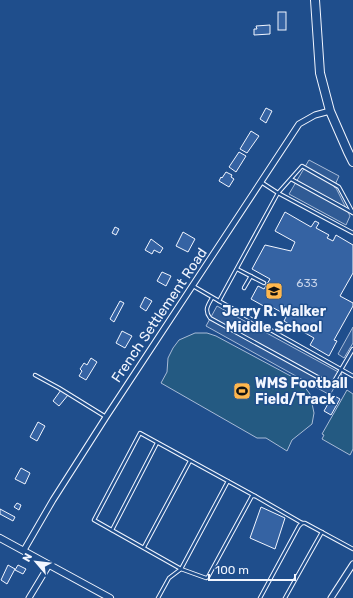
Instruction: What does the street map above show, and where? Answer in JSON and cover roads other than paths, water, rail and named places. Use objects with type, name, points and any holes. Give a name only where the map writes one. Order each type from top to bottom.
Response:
[{"type":"main road","points":[[315,0],[320,73],[330,111],[353,162]]},
{"type":"street","name":"French Settlement Road","points":[[24,550],[53,500],[106,417],[299,124],[315,115],[330,111]]},
{"type":"street","points":[[0,538],[110,598]]},
{"type":"street","points":[[331,598],[353,564]]},
{"type":"street","points":[[29,598],[49,565]]},
{"type":"lane","points":[[219,301],[278,193],[290,179],[302,166],[339,187],[353,213],[290,179]]},
{"type":"lane","points":[[261,182],[278,193],[353,233]]},
{"type":"lane","points":[[237,269],[264,283]]},
{"type":"lane","points":[[244,288],[251,276]]},
{"type":"lane","points":[[193,286],[353,376]]},
{"type":"lane","points":[[212,298],[206,309],[210,318],[332,385],[353,348]]},
{"type":"lane","points":[[35,375],[106,417]]},
{"type":"lane","points":[[255,496],[252,496],[208,577],[206,578],[181,569],[94,520],[140,433],[228,481],[255,496],[302,523],[305,523],[353,549]]},
{"type":"lane","points":[[112,530],[157,442]]},
{"type":"lane","points":[[144,548],[190,461]]},
{"type":"lane","points":[[158,598],[169,578],[181,569],[228,481]]},
{"type":"lane","points":[[260,598],[302,523]]},
{"type":"lane","points":[[285,598],[322,532]]},
{"type":"place","name":"Jerry R. Walker Middle School","points":[[274,291]]},
{"type":"place","name":"WMS Football Field/Track","points":[[242,391]]}]
